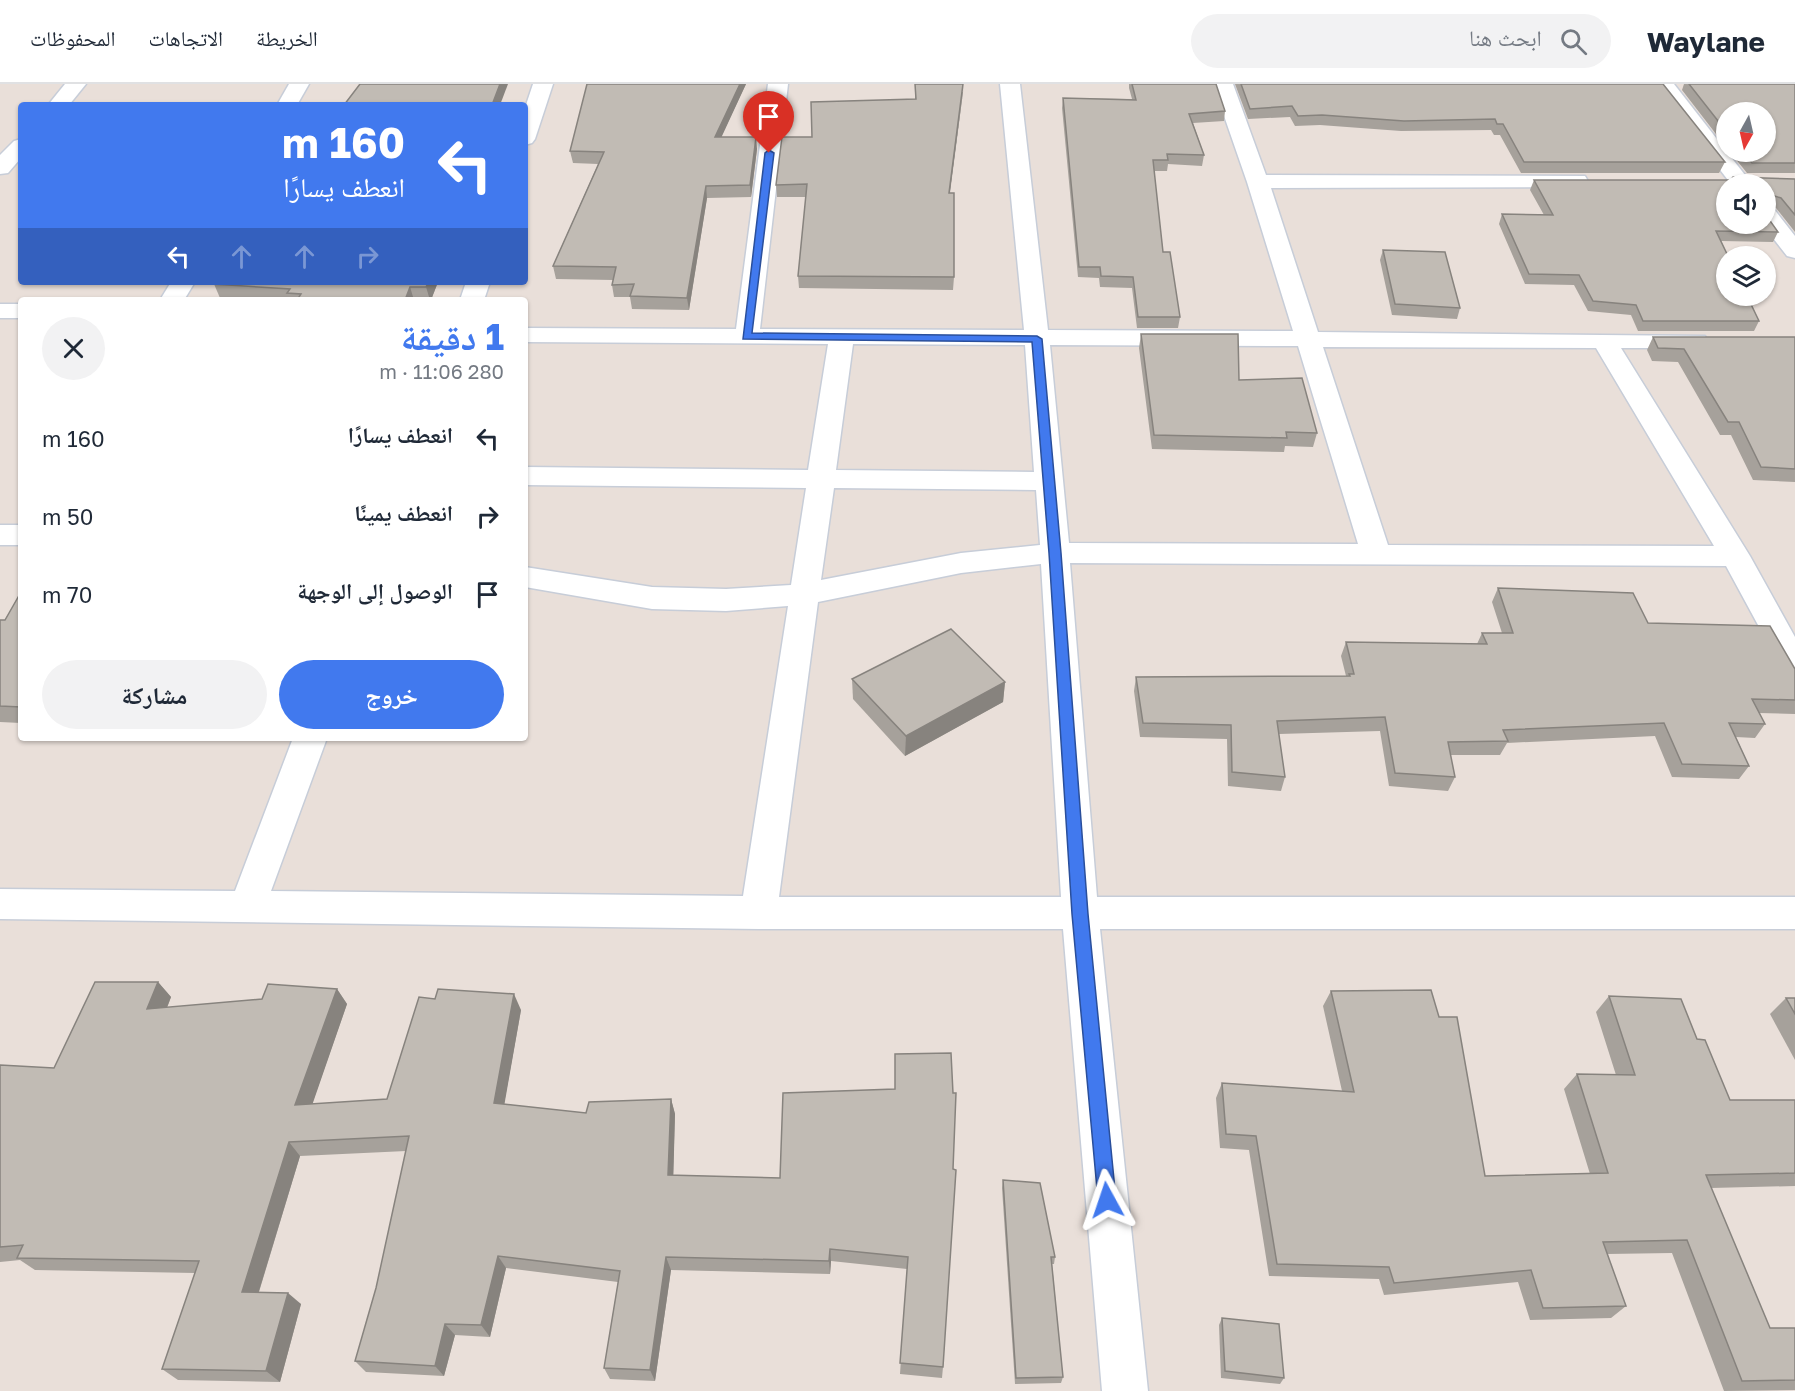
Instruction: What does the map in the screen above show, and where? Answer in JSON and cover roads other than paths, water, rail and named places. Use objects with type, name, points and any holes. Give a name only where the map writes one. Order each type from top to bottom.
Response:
[{"type":"street","points":[[61,102],[76,84]]},
{"type":"street","points":[[289,102],[299,84]]},
{"type":"street","points":[[528,130],[543,84]]},
{"type":"street","points":[[747,336],[778,84]]},
{"type":"street","points":[[1010,84],[1037,339],[1055,553],[1080,914],[1125,1391]]},
{"type":"street","points":[[1223,84],[1258,182],[1376,554]]},
{"type":"street","points":[[1664,84],[1741,174]]},
{"type":"street","points":[[0,168],[18,148]]},
{"type":"street","points":[[0,168],[18,168]]},
{"type":"street","points":[[1258,182],[1598,181]]},
{"type":"street","points":[[1776,227],[1795,251]]},
{"type":"street","points":[[0,311],[18,311]]},
{"type":"street","points":[[528,335],[1724,341]]},
{"type":"street","points":[[759,913],[823,478],[841,338]]},
{"type":"street","points":[[1604,341],[1735,556],[1795,665]]},
{"type":"street","points":[[528,476],[1049,481]]},
{"type":"street","points":[[0,535],[18,535]]},
{"type":"street","points":[[528,577],[652,598],[726,600],[806,594],[961,563],[1055,553],[1735,556]]},
{"type":"street","points":[[247,906],[309,741]]},
{"type":"street","points":[[0,904],[759,913],[1795,913]]}]
